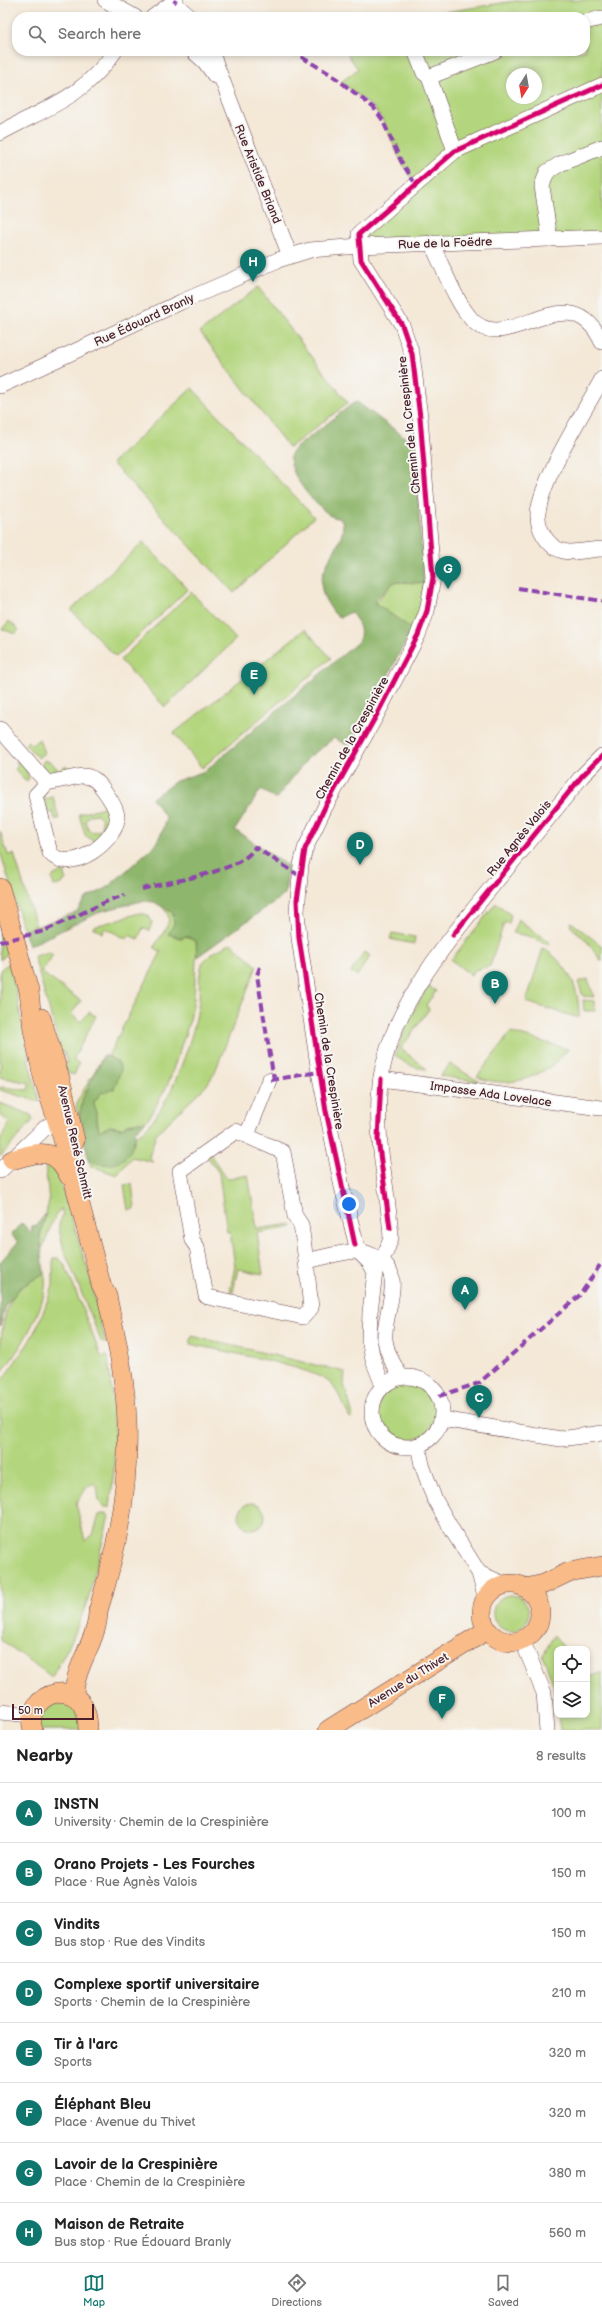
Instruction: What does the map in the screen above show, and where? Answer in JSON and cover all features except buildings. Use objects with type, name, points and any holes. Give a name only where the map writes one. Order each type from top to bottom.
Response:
[{"type":"main road","name":"Avenue René Schmitt","points":[[0,888],[29,991],[45,1027],[79,1200],[101,1284],[107,1296]]},
{"type":"main road","name":"Avenue René Schmitt","points":[[64,1119],[106,1270],[107,1296],[125,1387],[127,1461],[117,1538],[98,1611],[98,1622],[76,1676],[74,1696]]},
{"type":"main road","points":[[6,1166],[35,1153],[53,1156],[66,1168],[79,1200]]},
{"type":"main road","points":[[527,1588],[544,1584],[569,1572],[596,1568]]},
{"type":"main road","points":[[540,1606],[551,1595],[596,1568]]},
{"type":"main road","points":[[504,1584],[516,1584],[527,1588],[535,1596],[540,1606],[540,1618],[537,1627],[530,1635],[522,1640],[512,1642],[503,1641],[487,1630],[482,1616],[484,1601],[492,1590],[504,1584]]},
{"type":"main road","name":"Avenue René Schmitt","points":[[54,1693],[67,1672],[91,1619],[98,1611]]},
{"type":"main road","name":"Avenue du Thivet","points":[[328,1730],[487,1630]]},
{"type":"main road","points":[[32,1722],[40,1702],[54,1693],[74,1696],[81,1701],[87,1710],[88,1730]]},
{"type":"street","points":[[105,0],[126,12]]},
{"type":"street","points":[[160,12],[175,1],[185,12]]},
{"type":"street","points":[[590,21],[602,18]]},
{"type":"street","points":[[0,133],[63,102],[103,69],[112,56]]},
{"type":"street","name":"Rue Aristide Briand","points":[[198,56],[205,62],[226,92]]},
{"type":"street","name":"Rue Aristide Briand","points":[[213,56],[290,256]]},
{"type":"street","points":[[417,56],[424,73],[429,77],[455,151]]},
{"type":"street","points":[[429,77],[482,56]]},
{"type":"street","points":[[359,246],[359,234],[455,151],[602,85]]},
{"type":"street","points":[[550,239],[542,186],[546,172],[560,164],[602,147]]},
{"type":"street","name":"Rue de la Foëdre","points":[[290,256],[310,250],[359,246],[602,237]]},
{"type":"street","points":[[431,243],[466,311],[474,321],[485,329],[500,331],[540,316],[567,313],[583,319],[594,327],[602,342]]},
{"type":"street","name":"Chemin de la Crespinière","points":[[358,1251],[326,1111],[299,938],[297,911],[301,865],[305,849],[325,806],[376,716],[418,635],[430,602],[433,578],[420,417],[412,354],[402,325],[367,271],[360,256],[359,246]]},
{"type":"street","name":"Rue Édouard Branly","points":[[0,386],[181,302],[290,256]]},
{"type":"street","points":[[602,379],[546,486],[538,512],[538,523],[542,534],[550,543],[563,552],[602,549]]},
{"type":"street","points":[[0,729],[47,783]]},
{"type":"street","name":"Rue Agnès Valois","points":[[377,1264],[390,1246],[391,1238],[378,1132],[381,1079],[391,1039],[433,962],[476,906],[582,776],[602,756]]},
{"type":"street","points":[[81,776],[92,777],[103,789],[115,810],[117,822],[113,832],[90,853],[77,860],[60,860],[50,853],[36,797],[37,792],[47,783],[81,776]]},
{"type":"street","name":"Impasse Ada Lovelace","points":[[381,1079],[601,1108]]},
{"type":"street","points":[[247,1135],[269,1080]]},
{"type":"street","points":[[6,1166],[39,1133],[64,1119]]},
{"type":"street","points":[[236,1131],[285,1154],[295,1216],[301,1224],[306,1261],[305,1273],[311,1308],[303,1317],[206,1296],[196,1247],[192,1240],[180,1171],[236,1131]]},
{"type":"street","points":[[306,1261],[358,1251],[366,1252],[377,1264],[388,1267],[392,1276],[385,1340],[390,1359],[401,1377]]},
{"type":"street","points":[[377,1264],[370,1312],[369,1339],[373,1360],[383,1386]]},
{"type":"street","points":[[401,1377],[412,1377],[423,1380],[432,1386],[441,1403],[442,1419],[437,1430],[429,1440],[418,1445],[408,1447],[393,1444],[381,1435],[375,1427],[372,1414],[373,1401],[383,1386],[401,1377]]},
{"type":"street","points":[[442,1419],[532,1436],[561,1439],[602,1433]]},
{"type":"street","points":[[418,1445],[422,1465],[439,1508],[479,1573],[484,1592],[484,1601]]},
{"type":"street","points":[[479,1573],[504,1584]]},
{"type":"street","points":[[522,1640],[544,1693],[547,1730]]},
{"type":"street","points":[[0,1712],[32,1722]]},
{"type":"green space","points":[[521,0],[602,0],[602,237],[373,246],[359,237],[416,185],[401,161],[382,119],[374,108],[341,82],[358,69],[349,56],[590,56],[590,12],[445,12]]},
{"type":"green space","points":[[258,287],[348,403],[289,448],[200,332]]},
{"type":"green space","points":[[192,388],[314,517],[234,593],[112,463]]},
{"type":"green space","points":[[357,402],[414,444],[424,583],[394,582],[376,599],[375,603],[412,629],[351,747],[334,738],[308,758],[276,799],[261,789],[235,830],[288,866],[285,894],[197,957],[196,941],[186,936],[181,938],[168,934],[174,924],[173,913],[154,902],[142,901],[102,911],[29,946],[24,931],[77,912],[86,898],[107,888],[155,845],[164,828],[166,818],[152,798],[176,781],[205,771],[358,642],[360,638],[360,630],[358,623],[351,612],[341,617],[337,616],[332,611],[323,594],[322,582],[324,571],[340,540],[343,530],[342,520],[331,516],[324,511],[304,490],[294,473],[290,457],[293,450]]},
{"type":"green space","points":[[143,542],[188,589],[116,657],[71,610]]},
{"type":"green space","points":[[394,582],[424,583],[422,603],[412,629],[375,603]]},
{"type":"green space","points":[[191,592],[236,639],[165,707],[120,660]]},
{"type":"green space","points":[[9,621],[19,630],[15,634],[2,629]]},
{"type":"green space","points":[[305,629],[331,658],[202,768],[174,733]]},
{"type":"green space","points":[[39,739],[44,753],[38,758],[25,744],[28,741],[32,745]]},
{"type":"green space","points":[[19,759],[22,761],[29,777],[28,780],[25,781],[15,769],[18,766],[16,762]]},
{"type":"green space","points":[[44,760],[51,762],[59,771],[66,765],[69,768],[68,775],[52,779],[41,767]]},
{"type":"green space","points":[[43,795],[46,799],[53,797],[59,819],[55,819],[53,812],[48,813]]},
{"type":"green space","points":[[102,799],[109,818],[106,830],[102,827],[102,819],[97,814],[90,815],[85,821],[89,830],[93,832],[99,830],[103,834],[95,842],[85,835],[79,814],[104,807]]},
{"type":"green space","points":[[0,831],[8,855],[14,854],[36,926],[24,931],[0,851]]},
{"type":"green space","points":[[64,871],[66,879],[62,884],[54,886],[52,879],[54,875]]},
{"type":"green space","points":[[496,903],[511,915],[509,923],[504,923],[490,966],[475,970],[471,975],[451,960]]},
{"type":"green space","points":[[162,907],[170,911],[174,918],[173,925],[168,934],[180,938],[186,936],[197,942],[194,998],[190,1020],[168,1084],[149,1118],[146,1121],[127,1124],[122,1128],[113,1127],[99,1131],[94,1102],[118,1062],[108,1056],[161,952],[154,947],[167,927],[168,922],[167,912]]},
{"type":"green space","points":[[139,913],[148,915],[152,922],[149,931],[143,928],[138,939],[129,935],[127,939],[105,928],[102,933],[93,927]]},
{"type":"green space","points":[[518,919],[550,943],[549,945],[528,936],[513,933]]},
{"type":"green space","points":[[571,922],[602,946],[602,962],[586,940],[570,926]]},
{"type":"green space","points":[[0,927],[7,954],[0,960]]},
{"type":"green space","points":[[392,933],[415,937],[414,944],[390,939]]},
{"type":"green space","points":[[231,943],[257,966],[214,1074],[206,1086],[156,1134],[149,1157],[153,1162],[132,1157],[117,1175],[91,1166],[89,1160],[106,1165],[112,1164],[121,1159],[133,1145],[135,1136],[146,1128],[157,1115],[176,1078],[191,1038],[198,1007],[200,973],[203,962],[211,954]]},
{"type":"green space","points":[[543,948],[559,961],[571,978],[575,987],[579,1007],[579,1018],[526,1002]]},
{"type":"green space","points":[[49,952],[53,955],[41,972],[81,1001],[71,1014],[81,1022],[89,1012],[96,1016],[73,1060],[79,1064],[74,1075],[68,1073],[64,1064],[67,1063],[64,1052],[61,1052],[34,956]]},
{"type":"green space","points":[[364,952],[370,956],[357,976],[351,972]]},
{"type":"green space","points":[[9,963],[16,991],[30,1067],[40,1102],[0,1090],[0,1087],[28,1090],[30,1083],[0,1077],[0,970]]},
{"type":"green space","points":[[588,979],[594,997],[583,996],[578,982]]},
{"type":"green space","points":[[428,986],[436,991],[426,1005],[429,1009],[401,1049],[427,1069],[417,1068],[410,1065],[395,1055],[410,1018]]},
{"type":"green space","points":[[583,1000],[594,1001],[595,1011],[584,1011]]},
{"type":"green space","points":[[511,1032],[568,1049],[550,1067],[539,1074],[527,1078],[502,1082],[490,1081],[477,1077]]},
{"type":"green space","points":[[104,1055],[83,1098],[79,1118],[76,1107],[78,1100]]},
{"type":"green space","points":[[104,1055],[118,1062],[121,1070],[114,1089],[101,1093],[94,1102],[99,1131],[110,1126],[122,1128],[127,1124],[146,1121],[135,1131],[134,1141],[127,1156],[115,1163],[107,1164],[89,1160],[79,1118],[83,1098]]},
{"type":"green space","points":[[450,1064],[480,1082],[440,1076]]},
{"type":"green space","points":[[0,1103],[31,1115],[33,1120],[0,1157],[0,1140],[10,1122],[0,1116]]},
{"type":"green space","points":[[210,1154],[227,1179],[248,1175],[257,1229],[291,1224],[293,1227],[257,1233],[263,1274],[238,1269],[233,1292],[230,1291],[235,1266],[230,1232],[227,1232],[219,1173],[207,1156]]},
{"type":"green space","points":[[45,1163],[52,1164],[61,1185],[90,1277],[106,1344],[101,1341],[64,1250],[59,1230],[59,1224],[63,1215],[61,1208],[53,1221],[42,1249],[40,1236],[49,1201]]},
{"type":"green space","points":[[132,1184],[135,1209],[128,1210],[124,1185]]},
{"type":"green space","points":[[46,1213],[40,1236],[44,1273],[20,1288],[6,1305],[0,1326],[0,1262],[18,1242],[11,1234],[22,1223],[31,1233],[32,1226],[37,1225]]},
{"type":"green space","points":[[54,1258],[59,1258],[66,1267],[101,1356],[103,1358],[105,1355],[108,1358],[115,1424],[114,1470],[110,1507],[104,1507],[99,1501],[97,1486],[93,1483],[86,1488],[76,1503],[85,1541],[93,1535],[99,1515],[106,1513],[109,1516],[88,1600],[72,1640],[52,1677],[0,1639],[0,1383],[29,1342],[40,1321],[53,1285]]},
{"type":"green space","points":[[44,1273],[45,1284],[39,1311],[24,1340],[0,1374],[2,1328],[8,1306],[20,1288]]},
{"type":"green space","points":[[192,1336],[345,1372],[344,1384],[353,1416],[350,1418],[339,1395],[330,1383],[320,1377],[286,1365],[190,1344]]},
{"type":"green space","points":[[407,1382],[418,1384],[431,1395],[434,1400],[436,1411],[434,1422],[423,1435],[418,1438],[407,1440],[396,1438],[383,1427],[380,1422],[378,1411],[380,1400],[391,1387],[396,1384]]},
{"type":"green space","points":[[252,1503],[261,1507],[265,1516],[261,1525],[252,1529],[243,1525],[239,1516],[243,1507]]},
{"type":"green space","points":[[511,1595],[524,1600],[529,1613],[524,1626],[511,1631],[498,1626],[493,1613],[498,1600]]},
{"type":"green space","points":[[554,1635],[563,1646],[554,1646],[554,1690],[553,1684],[543,1655]]},
{"type":"green space","points":[[602,1672],[602,1730],[560,1730],[558,1718],[590,1718],[590,1677]]},
{"type":"green space","points":[[72,1702],[83,1730],[39,1730],[38,1718],[47,1703]]},
{"type":"marked path","points":[[300,56],[332,75],[374,108],[382,119],[401,161],[416,185]]},
{"type":"marked path","points":[[518,588],[602,601]]},
{"type":"marked path","points":[[142,889],[220,870],[247,856],[255,847],[300,876]]},
{"type":"marked path","points":[[0,942],[44,931],[110,900],[125,895]]},
{"type":"marked path","points":[[260,967],[257,975],[274,1080]]},
{"type":"marked path","points":[[271,1080],[319,1072]]},
{"type":"marked path","points":[[439,1396],[479,1383],[580,1295],[602,1262]]},
{"type":"cycle path","points":[[355,1245],[326,1111],[299,938],[297,900],[305,849],[325,807],[376,716],[418,635],[427,611],[433,578],[420,417],[412,354],[402,325],[361,260],[359,234],[455,151],[602,85]]},
{"type":"cycle path","points":[[453,935],[582,776],[602,756]]},
{"type":"cycle path","points":[[381,1079],[378,1139],[390,1228]]},
{"type":"place","name":"Maison de Retraite","points":[[253,282]]},
{"type":"place","name":"Lavoir de la Crespinière","points":[[448,589]]},
{"type":"place","name":"Tir à l'arc","points":[[254,695]]},
{"type":"place","name":"Complexe sportif universitaire","points":[[360,865]]},
{"type":"place","name":"Orano Projets - Les Fourches","points":[[495,1004]]},
{"type":"place","name":"INSTN","points":[[465,1310]]},
{"type":"place","name":"Vindits","points":[[479,1418]]},
{"type":"place","name":"Éléphant Bleu","points":[[442,1719]]}]
